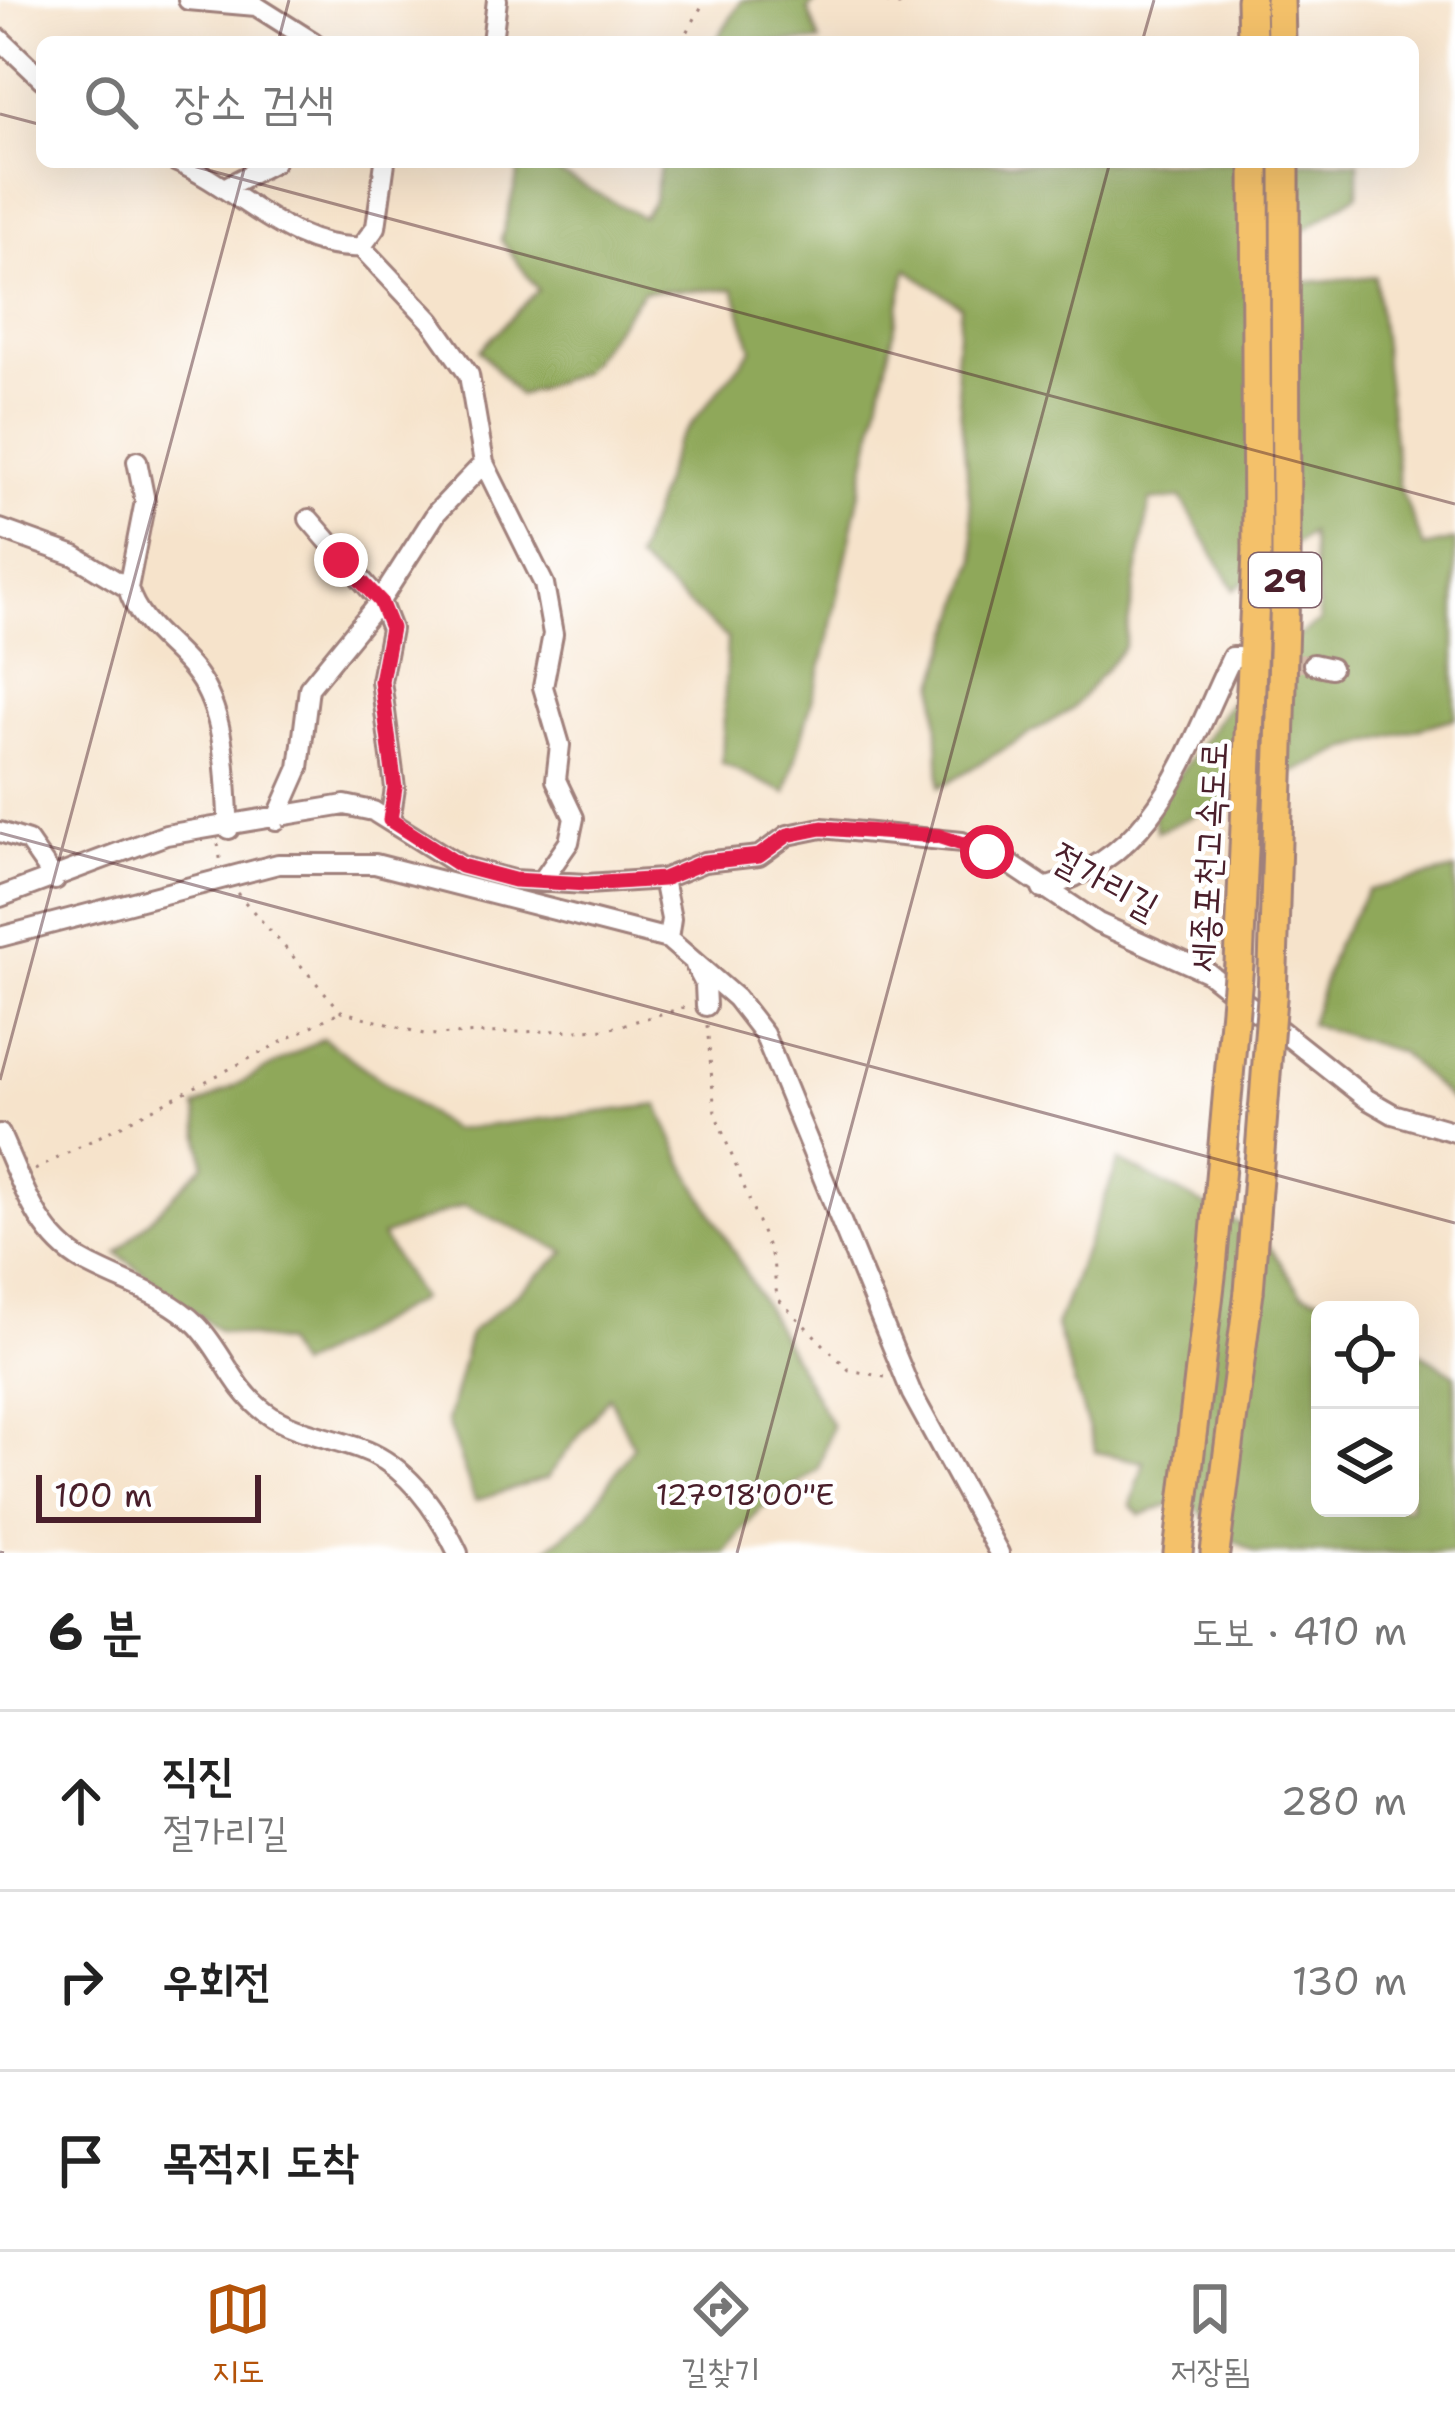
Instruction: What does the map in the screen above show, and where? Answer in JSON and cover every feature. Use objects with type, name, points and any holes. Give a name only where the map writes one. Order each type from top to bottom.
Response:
[{"type":"highway","points":[[1251,0],[1252,36]]},
{"type":"highway","points":[[1280,0],[1281,36]]},
{"type":"highway","name":"세종포천고속도로","points":[[1178,1553],[1213,1268],[1239,964],[1258,530],[1255,168]]},
{"type":"highway","name":"세종포천고속도로","points":[[1215,1553],[1249,1292],[1272,998],[1285,624],[1285,168]]},
{"type":"street","points":[[188,0],[256,6],[304,36]]},
{"type":"street","points":[[493,36],[497,0]]},
{"type":"street","points":[[0,39],[36,73]]},
{"type":"street","points":[[188,168],[295,232],[345,248],[361,247],[376,227],[383,168]]},
{"type":"street","points":[[226,188],[263,168]]},
{"type":"street","points":[[361,247],[431,321],[469,375],[484,463],[501,490],[514,528],[535,558],[552,616],[542,686],[560,745],[556,780],[574,818],[569,842],[542,881]]},
{"type":"street","points":[[128,588],[146,501],[136,460]]},
{"type":"street","points":[[276,820],[299,767],[309,688],[380,601],[437,512],[484,463]]},
{"type":"street","points":[[309,520],[380,601],[391,628],[381,681],[395,788],[390,820]]},
{"type":"street","points":[[0,529],[75,556],[128,588],[156,636],[195,672],[221,738],[223,830]]},
{"type":"street","points":[[1042,889],[1109,858],[1160,810],[1232,657],[1238,657]]},
{"type":"street","name":"절가리길","points":[[0,898],[166,835],[223,830],[345,805],[390,820],[461,866],[542,881],[663,879],[704,862],[759,856],[799,830],[856,828],[962,842],[1007,862],[1098,923],[1168,952],[1240,993],[1367,1099],[1393,1114],[1455,1132]]},
{"type":"street","points":[[0,832],[28,841],[55,880]]},
{"type":"street","points":[[0,937],[278,864],[376,864],[668,939],[736,998],[764,1034],[904,1375],[999,1553]]},
{"type":"street","points":[[663,879],[670,919],[668,939]]},
{"type":"street","points":[[693,961],[704,984],[706,1006]]},
{"type":"street","points":[[0,1134],[42,1225],[66,1250],[155,1294],[198,1326],[231,1380],[267,1414],[364,1449],[401,1472],[442,1520],[458,1553]]},
{"type":"path","points":[[685,36],[705,0]]},
{"type":"path","points":[[874,0],[899,5],[910,0]]},
{"type":"path","points":[[223,830],[223,878],[340,1011],[427,1035],[485,1035],[608,1029],[706,1006],[715,1113],[773,1260],[777,1298],[849,1370],[904,1375]]},
{"type":"path","points":[[20,1178],[340,1011]]},
{"type":"green space","points":[[742,0],[818,0],[808,9],[818,36],[719,36]]},
{"type":"green space","points":[[519,168],[550,168],[642,217],[654,200],[660,168],[1358,168],[1358,194],[1287,242],[1252,287],[1375,276],[1399,485],[1424,547],[1455,540],[1455,718],[1347,749],[1157,832],[1152,812],[1263,657],[1320,622],[1310,533],[1234,589],[1181,498],[1150,501],[1124,647],[1072,709],[940,787],[936,684],[976,559],[955,360],[961,306],[907,269],[828,643],[786,793],[722,763],[727,638],[636,560],[676,443],[752,349],[734,289],[643,291],[582,372],[519,396],[480,350],[538,290],[501,240]]},
{"type":"green space","points":[[1455,870],[1455,1104],[1400,1052],[1310,1024],[1336,944],[1368,890]]},
{"type":"green space","points":[[323,1038],[451,1130],[658,1105],[686,1167],[832,1426],[818,1470],[757,1512],[725,1553],[542,1553],[588,1515],[633,1446],[609,1396],[547,1478],[475,1501],[447,1422],[470,1333],[566,1252],[464,1205],[382,1236],[420,1299],[297,1367],[283,1343],[219,1331],[117,1253],[204,1164],[196,1107]]},
{"type":"green space","points":[[1119,1160],[1262,1236],[1302,1293],[1335,1301],[1311,1301],[1311,1517],[1419,1517],[1419,1352],[1455,1375],[1455,1553],[1256,1553],[1217,1531],[1188,1498],[1141,1515],[1131,1505],[1144,1462],[1096,1452],[1056,1326]]},
{"type":"tunnel","points":[[1243,658],[1313,664]]},
{"type":"route","points":[[341,560],[380,601],[391,628],[381,681],[388,766],[395,788],[390,820],[461,866],[514,880],[587,884],[663,879],[704,862],[759,856],[799,830],[822,828],[938,836],[987,852]]}]
